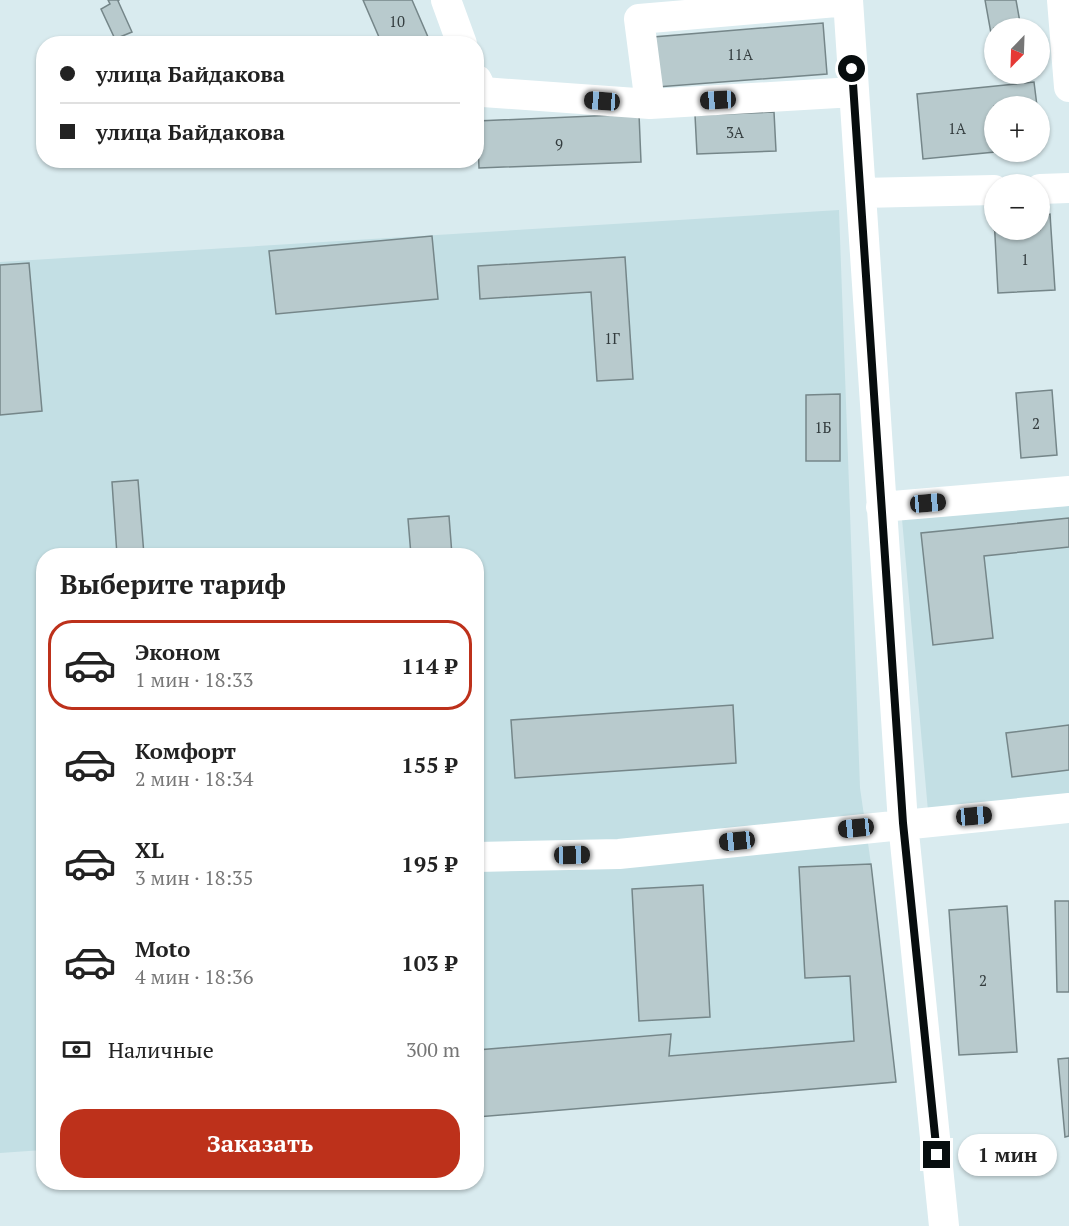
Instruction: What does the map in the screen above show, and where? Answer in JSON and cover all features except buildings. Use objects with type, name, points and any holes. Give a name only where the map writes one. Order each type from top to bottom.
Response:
[{"type":"street","points":[[446,0],[459,36]]},
{"type":"street","points":[[650,104],[639,19],[742,5],[848,0],[903,823],[944,1226]]},
{"type":"street","points":[[1062,0],[1069,87]]},
{"type":"street","points":[[484,92],[650,104],[854,92]]},
{"type":"street","points":[[1050,189],[1069,188]]},
{"type":"street","points":[[861,194],[984,190]]},
{"type":"street","points":[[882,507],[1069,491]]},
{"type":"street","points":[[484,857],[619,854],[1069,807]]},
{"type":"shaded area","points":[[839,210],[860,788],[896,1082],[484,1116],[484,548],[36,548],[36,1150],[0,1153],[0,262]]},
{"type":"shaded area","points":[[1069,506],[1069,798],[928,811],[902,519]]},
{"type":"route","points":[[852,69],[903,823],[937,1155]]}]
